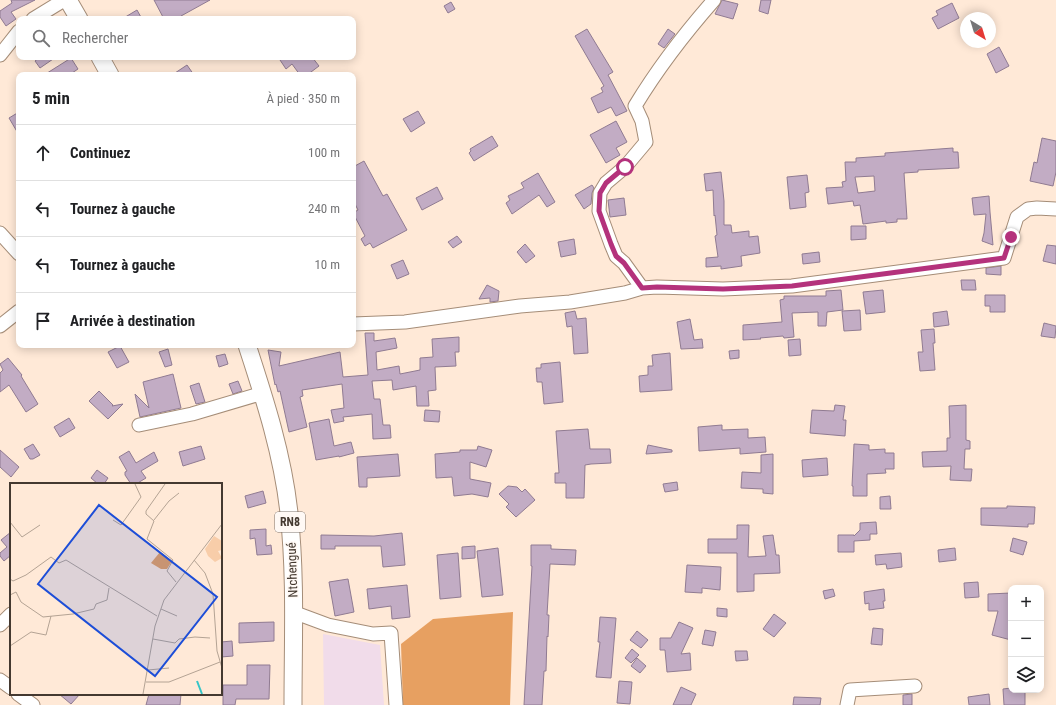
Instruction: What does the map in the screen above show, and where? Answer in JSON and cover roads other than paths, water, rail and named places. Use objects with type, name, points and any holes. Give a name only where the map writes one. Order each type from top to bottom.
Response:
[{"type":"main road","points":[[68,0],[77,16]]},
{"type":"main road","points":[[102,60],[108,72]]},
{"type":"main road","name":"Ntchengué","points":[[248,348],[263,393],[281,464],[289,512],[294,564],[293,705]]},
{"type":"street","points":[[38,16],[64,0]]},
{"type":"street","points":[[642,288],[624,263],[616,256],[599,211],[600,193],[606,183],[625,167],[646,142],[642,120],[635,106],[689,29],[714,0]]},
{"type":"street","points":[[0,55],[16,35]]},
{"type":"street","points":[[356,324],[405,322],[520,306],[570,302],[625,293],[642,288],[723,289],[792,286],[1004,258],[1017,217],[1028,209],[1056,209]]},
{"type":"street","points":[[0,233],[16,251]]},
{"type":"street","points":[[0,326],[16,313]]},
{"type":"street","points":[[140,425],[192,414],[263,393]]},
{"type":"street","points":[[293,612],[328,625],[373,634],[390,633],[396,705]]},
{"type":"street","points":[[0,625],[10,615]]},
{"type":"street","points":[[0,680],[10,687]]},
{"type":"street","points":[[847,705],[850,690],[915,686]]},
{"type":"street","points":[[19,695],[33,705]]}]
